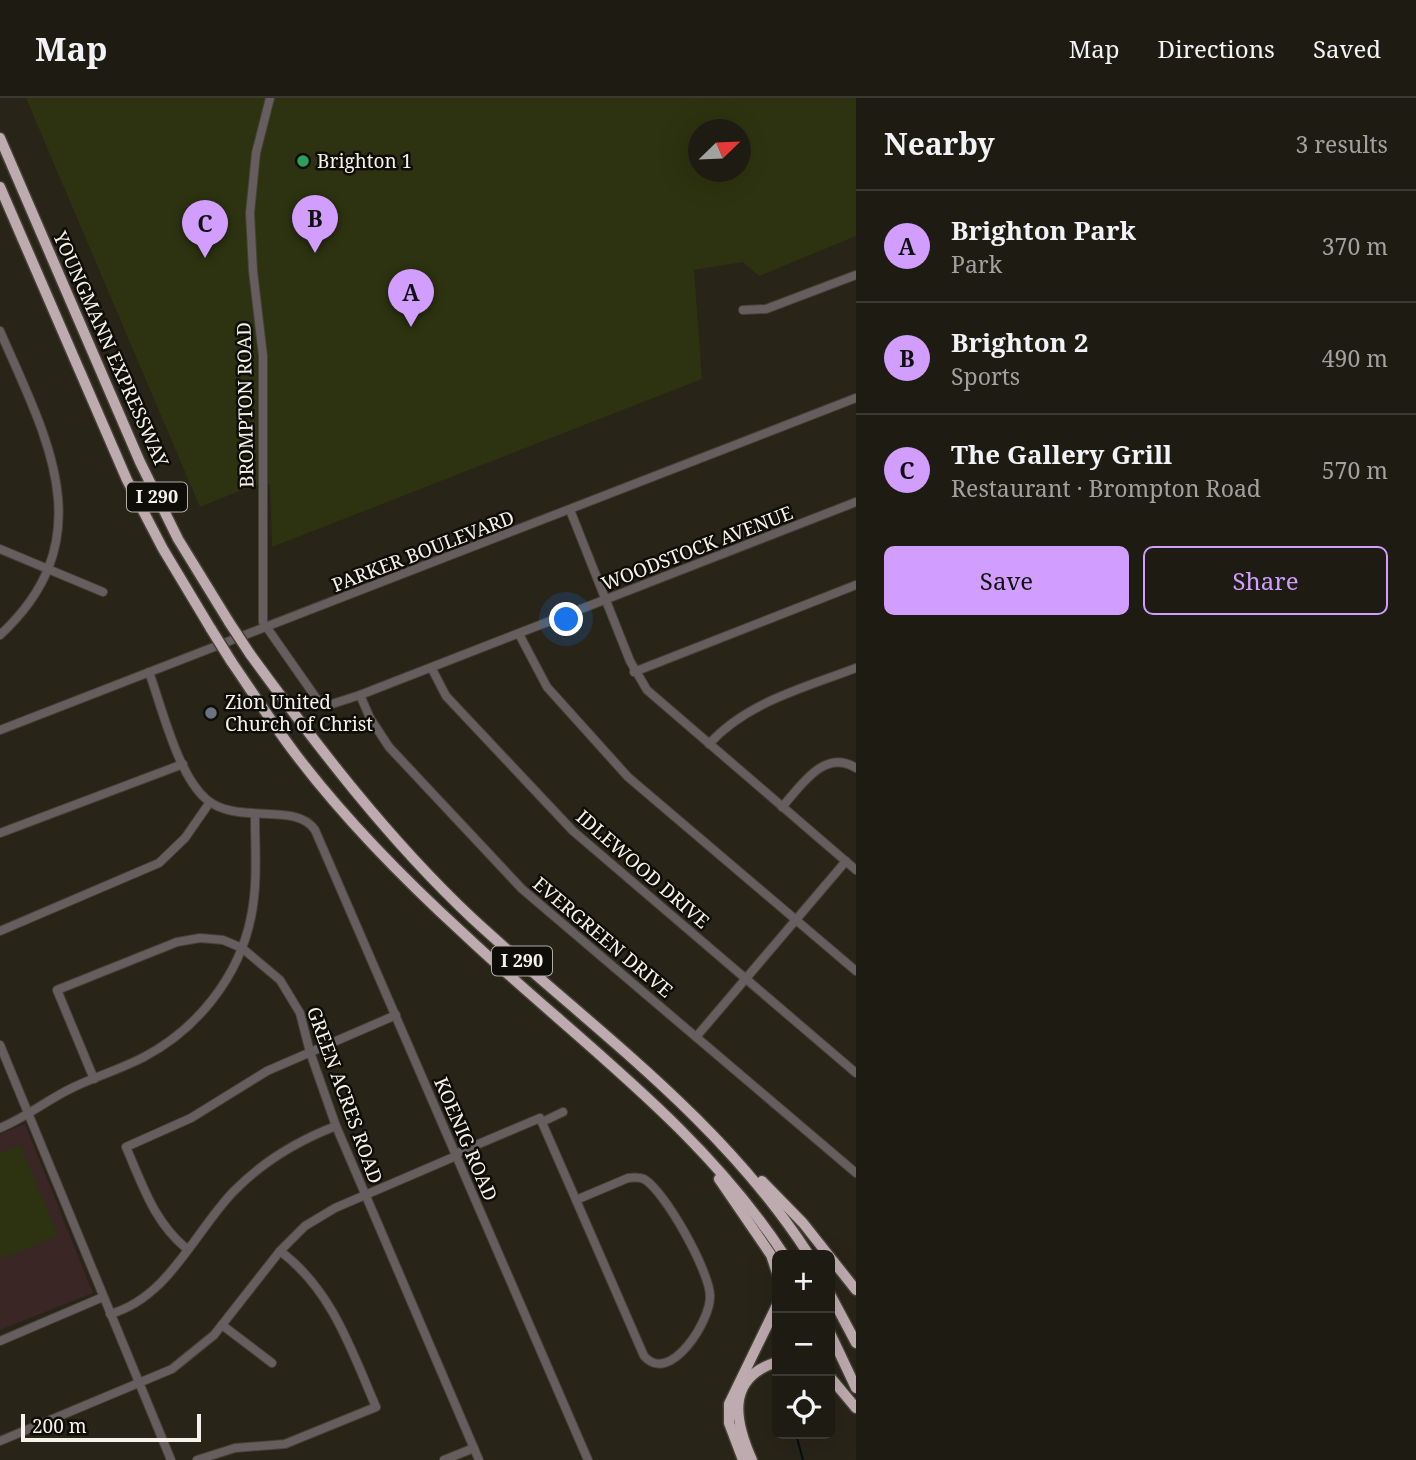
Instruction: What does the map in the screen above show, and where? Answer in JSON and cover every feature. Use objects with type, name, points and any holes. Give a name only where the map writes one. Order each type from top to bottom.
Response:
[{"type":"highway","name":"YOUNGMANN EXPRESSWAY","points":[[0,138],[140,462],[178,538],[250,654],[316,745],[397,840],[472,917],[637,1060],[719,1139],[804,1250]]},
{"type":"highway","name":"YOUNGMANN EXPRESSWAY","points":[[0,187],[127,480],[211,629],[299,758],[385,855],[463,934],[667,1114],[749,1205],[780,1250]]},
{"type":"highway","points":[[719,1139],[803,1223],[856,1290]]},
{"type":"highway","points":[[694,1142],[772,1258]]},
{"type":"highway","points":[[835,1303],[856,1343]]},
{"type":"highway","points":[[743,1460],[729,1423],[730,1396],[773,1313]]},
{"type":"highway","points":[[835,1344],[856,1388]]},
{"type":"highway","points":[[752,1460],[739,1429],[740,1395],[752,1376],[772,1365]]},
{"type":"highway","points":[[835,1382],[849,1395],[856,1408]]},
{"type":"street","name":"BROMPTON ROAD","points":[[267,628],[263,622],[262,586],[263,347],[252,262],[250,213],[256,153],[270,98]]},
{"type":"street","points":[[743,310],[766,309],[856,275]]},
{"type":"street","points":[[0,331],[48,442],[57,476],[58,523],[47,569],[27,606],[0,635]]},
{"type":"street","name":"PARKER BOULEVARD","points":[[0,730],[856,398]]},
{"type":"street","name":"WOODSTOCK AVENUE","points":[[267,628],[319,702],[329,705],[432,669],[856,502]]},
{"type":"street","points":[[570,510],[634,672],[654,697],[856,870]]},
{"type":"street","points":[[0,549],[103,592]]},
{"type":"street","points":[[634,672],[856,585]]},
{"type":"street","points":[[519,635],[547,687],[628,777],[856,971]]},
{"type":"street","points":[[709,744],[733,720],[751,709],[856,668]]},
{"type":"street","name":"IDLEWOOD DRIVE","points":[[432,669],[446,696],[573,831],[856,1073]]},
{"type":"street","points":[[0,1128],[29,1116],[59,1094],[144,1057],[182,1032],[219,991],[242,948],[254,899],[255,816],[234,814],[210,802],[192,784],[149,672]]},
{"type":"street","name":"EVERGREEN DRIVE","points":[[360,695],[370,718],[389,747],[522,889],[856,1173]]},
{"type":"street","points":[[782,807],[820,766],[839,762],[856,768]]},
{"type":"street","points":[[0,832],[183,764]]},
{"type":"street","points":[[0,931],[159,863],[184,838],[210,802]]},
{"type":"street","name":"KOENIG ROAD","points":[[255,816],[296,816],[307,820],[315,830],[588,1460]]},
{"type":"street","points":[[696,1037],[846,861]]},
{"type":"street","name":"GREEN ACRES ROAD","points":[[94,1079],[57,990],[188,939],[212,938],[242,948],[272,970],[288,990],[300,1013],[310,1052],[336,1126],[479,1460]]},
{"type":"street","points":[[187,1250],[158,1219],[126,1147],[182,1123],[257,1077],[396,1015]]},
{"type":"street","points":[[0,1045],[171,1460]]},
{"type":"street","points":[[542,1122],[563,1112]]},
{"type":"street","points":[[0,1441],[139,1384],[182,1362],[222,1325],[280,1251],[320,1216],[540,1118],[644,1356],[651,1363],[660,1363],[685,1351],[709,1306],[710,1295],[681,1223],[649,1183],[639,1178],[628,1178],[576,1200]]},
{"type":"street","points":[[110,1314],[131,1307],[147,1296],[232,1193],[257,1170],[292,1146],[336,1126]]},
{"type":"street","points":[[197,1460],[235,1448],[285,1444],[376,1407],[326,1297],[305,1272],[280,1251]]},
{"type":"street","points":[[0,1341],[103,1297]]},
{"type":"street","points":[[222,1325],[272,1363]]},
{"type":"street","points":[[444,1460],[474,1448]]},
{"type":"shaded area","points":[[25,1124],[93,1293],[0,1330],[0,1134]]},
{"type":"green space","points":[[26,98],[856,98],[856,236],[759,276],[743,262],[694,270],[702,379],[272,547],[270,484],[254,485],[200,507]]},
{"type":"green space","points":[[20,1145],[58,1235],[3,1259],[0,1252],[0,1153]]},
{"type":"waterway","points":[[797,1439],[803,1460]]},
{"type":"place","name":"Brighton 1","points":[[303,161]]},
{"type":"place","name":"Brighton 2","points":[[315,253]]},
{"type":"place","name":"The Gallery Grill","points":[[205,258]]},
{"type":"place","name":"Brighton Park","points":[[411,327]]},
{"type":"place","name":"Zion United Church of Christ","points":[[211,713]]}]
